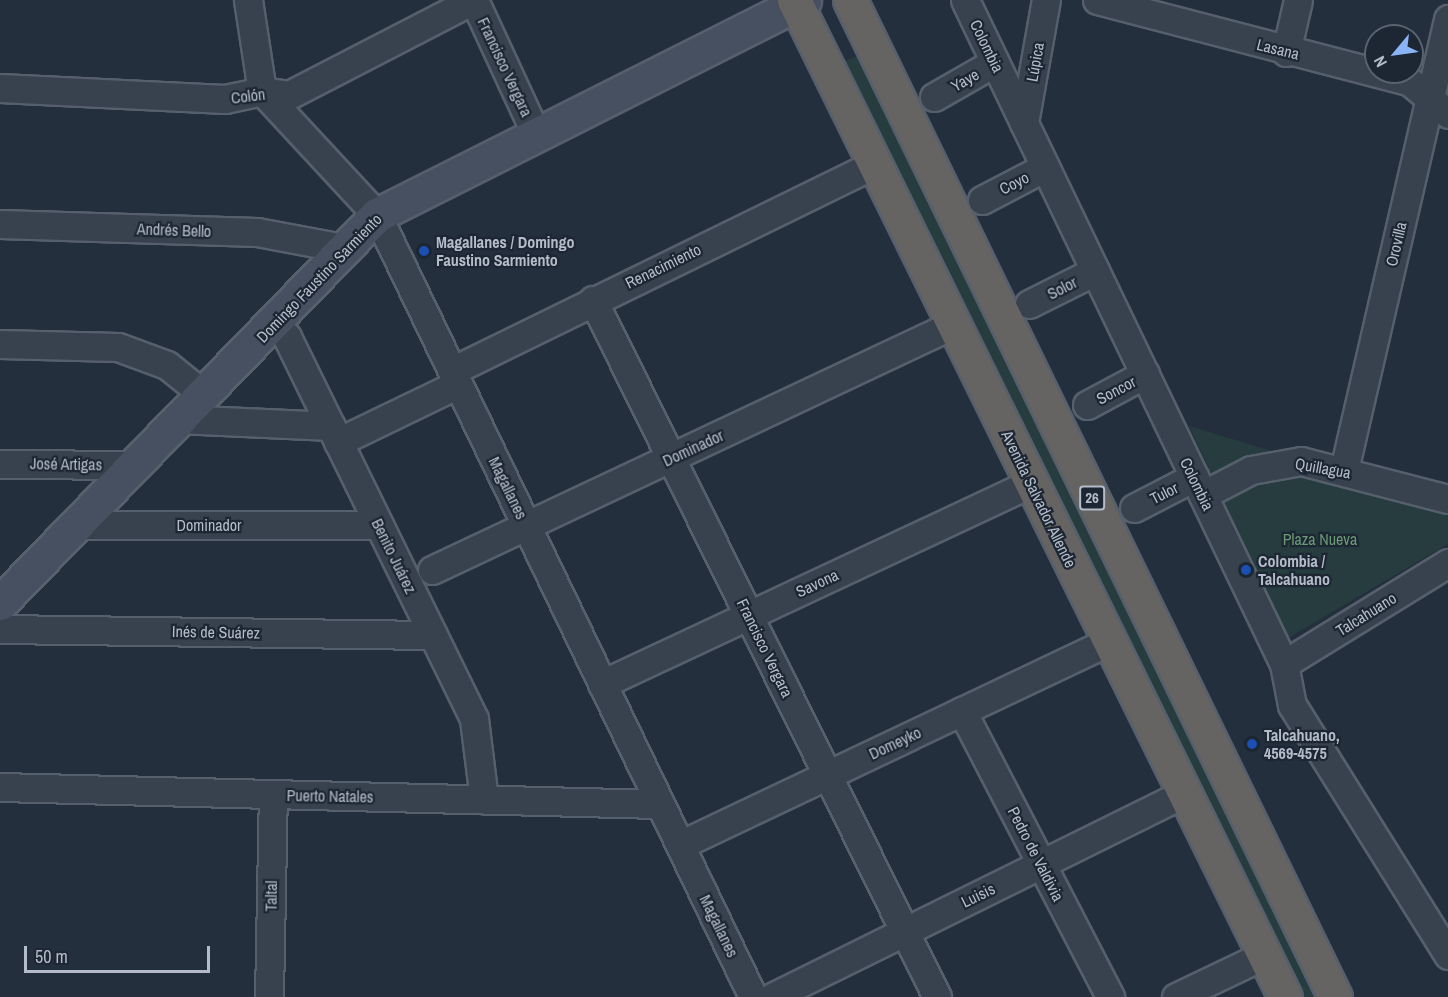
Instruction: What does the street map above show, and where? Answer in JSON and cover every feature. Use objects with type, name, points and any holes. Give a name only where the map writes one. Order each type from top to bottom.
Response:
[{"type":"highway","name":"26","points":[[850,0],[1335,997]]},
{"type":"highway","name":"Avenida Salvador Allende","points":[[798,1],[874,164],[1285,997]]},
{"type":"main road","name":"Domingo Faustino Sarmiento","points":[[3,596],[275,324],[348,249],[377,215],[798,1]]},
{"type":"street","points":[[248,0],[262,91]]},
{"type":"street","name":"Colón","points":[[0,88],[225,99],[262,91],[289,95],[474,0]]},
{"type":"street","name":"Francisco Vergara","points":[[474,0],[536,134]]},
{"type":"street","name":"Colombia","points":[[965,0],[1284,664],[1292,705],[1448,955]]},
{"type":"street","name":"Lúpica","points":[[1024,123],[1046,0]]},
{"type":"street","name":"Lasana","points":[[1097,0],[1286,52],[1409,81],[1439,105]]},
{"type":"street","points":[[1286,52],[1298,0]]},
{"type":"street","name":"Orovilla","points":[[1344,470],[1439,105],[1448,19]]},
{"type":"street","name":"Yaye","points":[[934,97],[995,62]]},
{"type":"street","name":"Magallanes","points":[[262,91],[377,215],[753,997]]},
{"type":"street","name":"Renacimiento","points":[[178,419],[335,434],[455,377],[594,300],[874,164]]},
{"type":"street","name":"Coyo","points":[[982,200],[1045,167]]},
{"type":"street","name":"Andrés Bello","points":[[0,224],[257,232],[348,249]]},
{"type":"street","name":"Solor","points":[[1029,304],[1095,271]]},
{"type":"street","name":"Francisco Vergara","points":[[594,300],[937,997]]},
{"type":"street","name":"Benito Juárez","points":[[275,324],[335,434],[474,719],[484,799]]},
{"type":"street","name":"Dominador","points":[[432,570],[954,324]]},
{"type":"street","points":[[0,344],[118,347],[167,365],[203,394]]},
{"type":"street","name":"Soncor","points":[[1087,405],[1145,374]]},
{"type":"street","name":"Quillagua","points":[[1198,486],[1284,462],[1344,470],[1448,499]]},
{"type":"street","name":"José Artigas","points":[[0,464],[132,465]]},
{"type":"street","name":"Savona","points":[[602,684],[1032,483]]},
{"type":"street","name":"Tulor","points":[[1134,508],[1198,486]]},
{"type":"street","name":"Dominador","points":[[75,525],[379,525]]},
{"type":"street","name":"Talcahuano","points":[[1284,664],[1448,563]]},
{"type":"street","name":"Inés de Suárez","points":[[0,629],[433,635]]},
{"type":"street","name":"Domeyko","points":[[680,845],[1109,641]]},
{"type":"street","name":"Pedro de Valdivia","points":[[962,711],[1110,997]]},
{"type":"street","name":"Puerto Natales","points":[[0,787],[660,804]]},
{"type":"street","name":"Luisis","points":[[772,997],[1184,793]]},
{"type":"street","name":"Taltal","points":[[269,997],[273,794]]},
{"type":"street","points":[[1176,997],[1264,955]]},
{"type":"green space","points":[[858,56],[1319,997],[1303,997],[844,61]]},
{"type":"green space","name":"Plaza Nueva","points":[[1189,426],[1448,504],[1448,544],[1288,638]]},
{"type":"place","name":"Magallanes / Domingo Faustino Sarmiento","points":[[424,251]]},
{"type":"place","name":"Colombia / Talcahuano","points":[[1246,570]]},
{"type":"place","name":"Talcahuano, 4569-4575","points":[[1252,744]]}]
